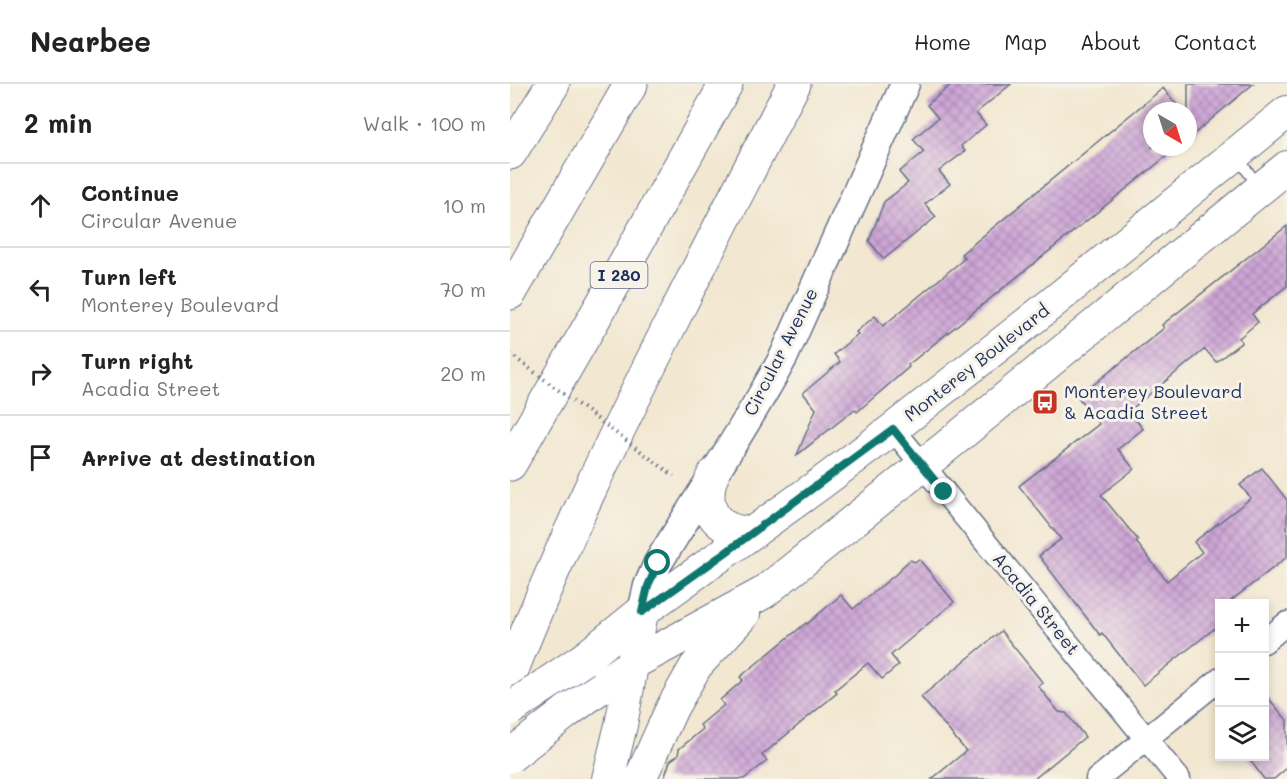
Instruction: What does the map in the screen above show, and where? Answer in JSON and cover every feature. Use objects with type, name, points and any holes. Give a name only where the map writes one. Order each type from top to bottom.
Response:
[{"type":"highway","points":[[510,153],[553,84]]},
{"type":"highway","points":[[510,293],[631,84]]},
{"type":"highway","name":"I 280","points":[[510,465],[726,84]]},
{"type":"highway","points":[[510,675],[536,608],[590,487],[670,324],[794,84]]},
{"type":"highway","points":[[510,709],[584,659],[642,612]]},
{"type":"highway","points":[[510,756],[632,664]]},
{"type":"main road","name":"Monterey Boulevard","points":[[642,612],[893,429],[1287,112]]},
{"type":"main road","points":[[640,779],[672,708],[696,666],[763,593],[1287,168]]},
{"type":"main road","points":[[713,475],[709,490],[709,504],[714,516],[731,530],[743,533],[754,532]]},
{"type":"main road","points":[[632,664],[763,593]]},
{"type":"main road","points":[[608,779],[621,725],[642,612]]},
{"type":"street","name":"Circular Avenue","points":[[642,612],[648,586],[658,563],[762,397],[784,356],[905,84]]},
{"type":"street","name":"Acadia Street","points":[[893,429],[1179,779]]},
{"type":"street","points":[[1269,638],[1287,623]]},
{"type":"street","points":[[1096,779],[1215,683]]},
{"type":"lane","points":[[1235,154],[1261,189]]},
{"type":"path","points":[[510,354],[675,476]]},
{"type":"building","points":[[952,84],[1011,84],[976,113],[986,125],[961,146],[965,151],[939,171],[950,184],[925,204],[936,217],[884,259],[869,241],[884,202],[908,183],[899,172],[924,152],[913,139],[938,118],[927,105]]},
{"type":"building","points":[[1188,84],[1253,84],[1197,131],[1197,102],[1188,102]]},
{"type":"building","points":[[1163,88],[1175,102],[1146,102]]},
{"type":"building","points":[[1143,104],[1143,156],[1167,156],[908,365],[909,367],[857,412],[855,409],[797,455],[816,409],[803,393],[840,362],[834,354],[875,316],[883,326],[965,258],[961,254]]},
{"type":"building","points":[[1287,226],[1287,286],[1252,314],[1258,322],[1239,338],[1242,342],[1216,362],[1205,349],[1129,411],[1143,429],[1118,449],[1134,469],[1101,495],[1138,540],[1136,542],[1167,581],[1202,552],[1194,542],[1251,498],[1240,485],[1262,468],[1287,500],[1287,557],[1233,599],[1215,599],[1215,628],[1143,685],[1102,633],[1100,635],[1039,556],[1061,539],[1019,486],[1099,424],[1078,397],[1164,328],[1162,325]]},
{"type":"building","points":[[919,559],[954,602],[891,655],[899,665],[882,679],[868,663],[835,690],[837,693],[762,755],[767,761],[744,779],[664,779],[670,761],[678,755],[679,749],[703,729],[700,725],[724,705],[720,700],[743,680],[740,677],[841,595],[853,609],[910,560],[915,562]]},
{"type":"building","points":[[1001,631],[1043,683],[1038,686],[1059,712],[1066,713],[1085,737],[1034,779],[932,779],[966,751],[921,697]]},
{"type":"building","points":[[1269,699],[1287,720],[1287,768],[1274,779],[1264,779],[1251,761],[1269,761]]},
{"type":"place","name":"Monterey Boulevard & Acadia Street","points":[[1045,402]]},
{"type":"route","points":[[658,563],[648,586],[642,612],[893,429],[944,492]]}]
